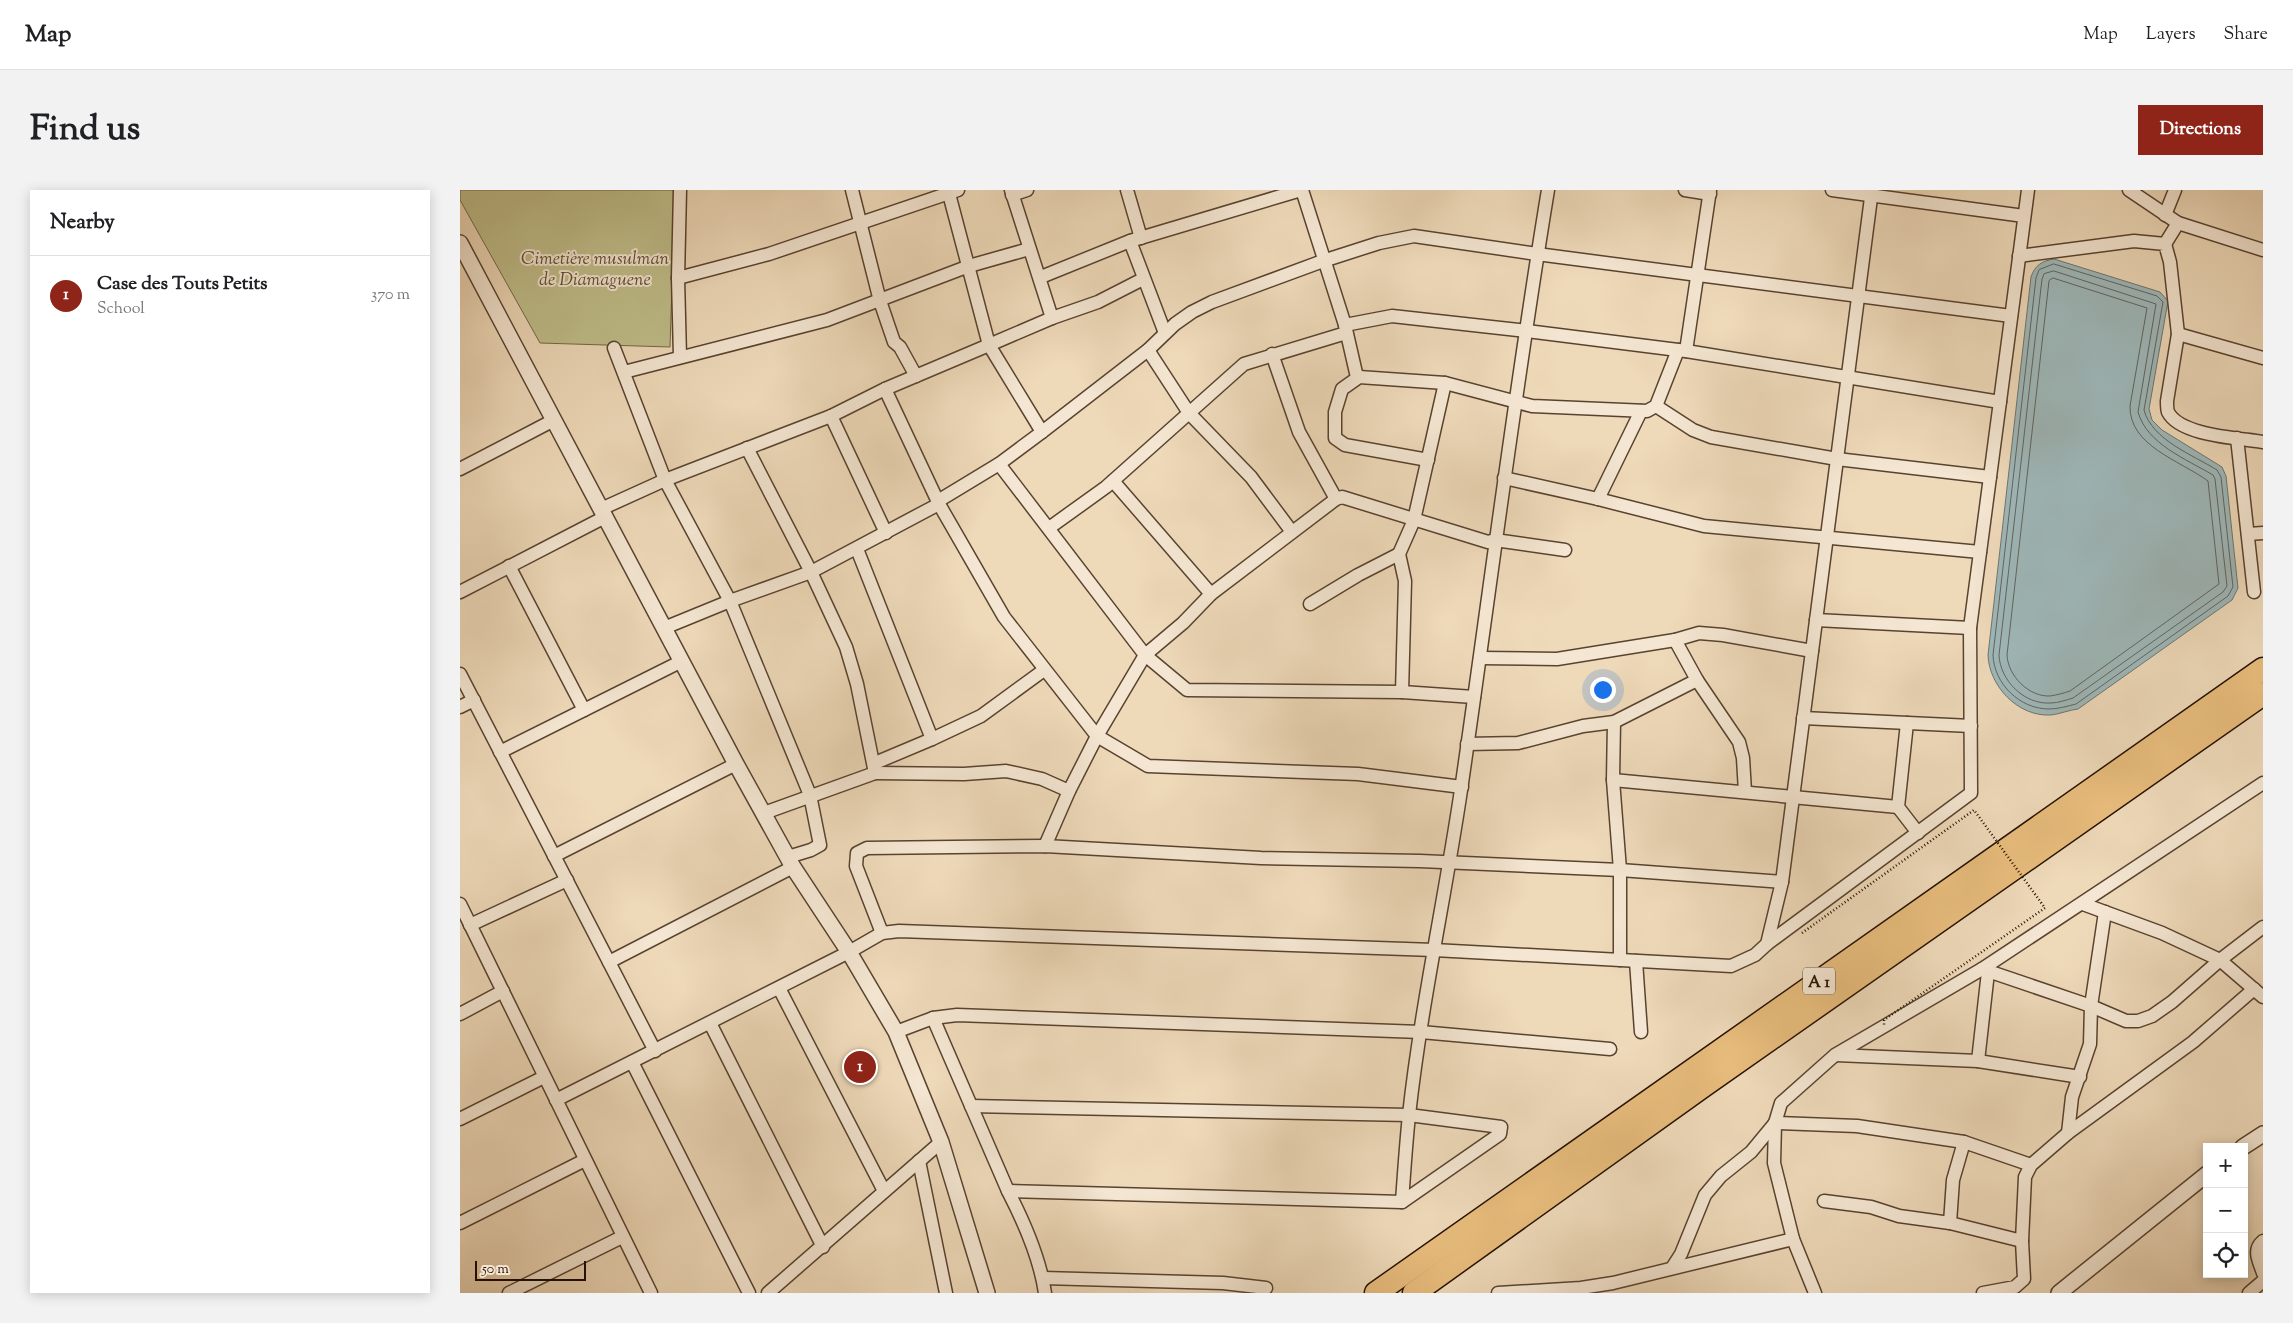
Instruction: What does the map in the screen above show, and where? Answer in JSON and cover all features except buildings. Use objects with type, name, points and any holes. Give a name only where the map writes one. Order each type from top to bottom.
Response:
[{"type":"highway","name":"A 1","points":[[1376,1293],[2263,669]]},
{"type":"highway","name":"A 1","points":[[1414,1293],[1711,1080],[2263,694]]},
{"type":"street","points":[[680,357],[678,278],[681,190]]},
{"type":"street","points":[[852,190],[880,300],[894,342],[900,347],[916,376]]},
{"type":"street","points":[[1027,190],[1012,192],[1029,249],[1041,277],[1052,318]]},
{"type":"street","points":[[1127,190],[1143,279],[1165,333]]},
{"type":"street","points":[[1041,277],[1135,239],[1302,190],[1346,329],[1356,373],[1359,377]]},
{"type":"street","points":[[1402,1202],[1409,1114],[1434,950],[1462,787],[1495,540],[1548,190]]},
{"type":"street","points":[[1428,460],[1345,445],[1335,438],[1335,412],[1342,390],[1359,377],[1445,383],[1532,406],[1641,411],[1656,406],[1682,351],[1698,274],[1710,192],[1685,190]]},
{"type":"street","points":[[1832,190],[1871,192],[2024,216]]},
{"type":"street","points":[[556,1100],[779,988],[882,933],[899,931],[1434,950],[1732,966],[1755,956],[1767,944],[1971,793],[1970,628],[2028,190]]},
{"type":"street","points":[[2129,190],[2178,223],[2263,250]]},
{"type":"street","points":[[2164,215],[2174,190]]},
{"type":"street","points":[[678,278],[769,254],[952,191],[989,344],[1042,432]]},
{"type":"street","points":[[1767,944],[1782,882],[1871,192]]},
{"type":"street","points":[[2178,223],[2165,244],[2170,262],[2178,334],[2167,401],[2168,412],[2174,420],[2186,427],[2208,434],[2263,442]]},
{"type":"street","points":[[664,628],[730,601],[811,572],[857,549],[939,502],[999,464],[1042,432],[1148,350],[1165,333],[1192,312],[1212,302],[1323,261],[1379,243],[1414,236],[1537,254],[1698,274],[1858,298],[2011,316]]},
{"type":"street","points":[[2019,256],[2134,241],[2165,244]]},
{"type":"street","points":[[624,372],[827,320],[969,266],[1029,249]]},
{"type":"street","points":[[462,250],[736,764],[791,862],[849,952],[896,1032],[941,1142],[987,1293]]},
{"type":"street","points":[[460,592],[665,480],[831,416],[989,344],[1052,318],[1098,302],[1143,279]]},
{"type":"street","points":[[1049,528],[1113,481],[1244,364],[1346,329],[1392,316],[1682,351],[2000,402]]},
{"type":"street","points":[[2178,334],[2263,358]]},
{"type":"street","points":[[609,962],[820,845],[810,795],[730,601],[665,480],[614,348]]},
{"type":"street","points":[[1148,350],[1189,412],[1250,477],[1292,532]]},
{"type":"street","points":[[1272,354],[1291,413],[1336,499]]},
{"type":"street","points":[[1402,692],[1405,581],[1399,554],[1414,520],[1445,383]]},
{"type":"street","points":[[885,390],[939,502],[1004,617],[1098,736],[1148,766],[1358,774],[1462,787]]},
{"type":"street","points":[[1656,406],[1693,430],[1711,438],[1837,459],[1990,477]]},
{"type":"street","points":[[1598,498],[1641,411]]},
{"type":"street","points":[[831,416],[886,533]]},
{"type":"street","points":[[460,469],[554,420]]},
{"type":"street","points":[[2237,438],[2254,592]]},
{"type":"street","points":[[746,448],[811,572],[846,647],[857,684],[875,768]]},
{"type":"street","points":[[999,464],[1145,655],[1187,690],[1402,692],[1474,697]]},
{"type":"street","points":[[1504,478],[1598,498],[1704,526],[1826,539],[1980,552]]},
{"type":"street","points":[[1113,481],[1210,594]]},
{"type":"street","points":[[1045,846],[1069,791],[1098,736],[1145,655],[1183,623],[1210,594],[1336,499],[1342,497],[1488,542],[1495,540],[1565,550]]},
{"type":"street","points":[[2248,534],[2263,533]]},
{"type":"street","points":[[857,549],[932,739]]},
{"type":"street","points":[[1310,604],[1358,575],[1399,554]]},
{"type":"street","points":[[509,566],[584,710]]},
{"type":"street","points":[[1816,620],[1970,628]]},
{"type":"street","points":[[1480,658],[1557,659],[1675,640],[1699,633],[1723,635],[1812,651]]},
{"type":"street","points":[[1675,640],[1697,680],[1739,742],[1743,758],[1745,792]]},
{"type":"street","points":[[500,752],[682,661]]},
{"type":"street","points":[[764,813],[875,768],[982,716],[1044,670]]},
{"type":"street","points":[[460,674],[655,1051]]},
{"type":"street","points":[[1467,744],[1518,743],[1576,727],[1614,722],[1697,680]]},
{"type":"street","points":[[460,707],[474,700]]},
{"type":"street","points":[[1803,718],[1971,726]]},
{"type":"street","points":[[1614,722],[1613,780],[1620,870],[1620,960]]},
{"type":"street","points":[[1907,723],[1898,807],[1918,832]]},
{"type":"street","points":[[554,856],[736,764]]},
{"type":"street","points":[[875,768],[964,774],[1006,771],[1042,778],[1069,791]]},
{"type":"street","points":[[1613,780],[1898,807]]},
{"type":"street","points":[[1815,1293],[1793,1239],[1774,1162],[1775,1123],[1781,1103],[1835,1055],[1985,971],[2263,783]]},
{"type":"street","points":[[882,933],[856,866],[855,857],[860,851],[867,848],[1045,846],[1261,858],[1420,861],[1450,864],[1620,870],[1782,882]]},
{"type":"street","points":[[470,925],[567,880]]},
{"type":"street","points":[[460,904],[650,1293]]},
{"type":"street","points":[[1983,1293],[2015,1287],[2024,1279],[2022,1241],[2025,1177],[2031,1164],[2068,1133],[2259,993],[2220,960],[2162,933],[2083,904]]},
{"type":"street","points":[[2068,1133],[2072,1097],[2090,1044],[2091,1006],[2105,912]]},
{"type":"street","points":[[1985,971],[2091,1006],[2126,1022],[2138,1021],[2152,1016],[2220,960],[2263,928]]},
{"type":"street","points":[[1636,961],[1642,1032]]},
{"type":"street","points":[[1978,1061],[1985,971]]},
{"type":"street","points":[[779,988],[884,1191]]},
{"type":"street","points":[[460,1014],[503,992]]},
{"type":"street","points":[[896,1032],[933,1018],[957,1015],[1421,1032],[1610,1049]]},
{"type":"street","points":[[933,1018],[1008,1191],[1022,1218],[1042,1278],[1045,1293]]},
{"type":"street","points":[[710,1022],[823,1248]]},
{"type":"street","points":[[1835,1055],[1978,1061],[2080,1077]]},
{"type":"street","points":[[632,1062],[749,1293]]},
{"type":"street","points":[[460,1119],[544,1077]]},
{"type":"street","points":[[971,1106],[1409,1114],[1502,1127],[1502,1131],[1402,1202],[1008,1191]]},
{"type":"street","points":[[1775,1123],[1857,1126],[1964,1142],[2031,1164]]},
{"type":"street","points":[[1672,1268],[1681,1254],[1705,1195],[1721,1176],[1751,1152],[1775,1123]]},
{"type":"street","points":[[2248,1144],[2263,1134]]},
{"type":"street","points":[[768,1293],[823,1248],[884,1191],[941,1142]]},
{"type":"street","points":[[1950,1223],[1953,1180],[1964,1142]]},
{"type":"street","points":[[460,1223],[586,1160]]},
{"type":"street","points":[[919,1161],[945,1293]]},
{"type":"street","points":[[2059,1293],[2203,1177]]},
{"type":"street","points":[[1824,1201],[1871,1207],[1899,1216],[1950,1223],[2022,1241]]},
{"type":"street","points":[[509,1293],[622,1237]]},
{"type":"street","points":[[1498,1293],[1581,1288],[1793,1239]]},
{"type":"street","points":[[2263,1241],[2258,1245],[2256,1251],[2263,1273]]},
{"type":"street","points":[[1042,1278],[1223,1283],[1266,1288]]},
{"type":"street","points":[[2249,1293],[2263,1281]]},
{"type":"path","points":[[1802,933],[1974,810],[2045,908],[1884,1020],[1884,1027]]},
{"type":"green space","name":"Cimetière musulman de Diamaguene","points":[[460,190],[675,190],[670,347],[540,343],[460,200]]},
{"type":"water","points":[[2054,259],[2160,292],[2168,301],[2149,409],[2152,420],[2162,430],[2222,467],[2226,476],[2238,588],[2232,600],[2078,709],[2051,715],[2027,711],[2008,697],[1994,678],[1988,655],[2031,277],[2040,264]]},
{"type":"place","name":"Case des Touts Petits","points":[[860,1067]]}]
